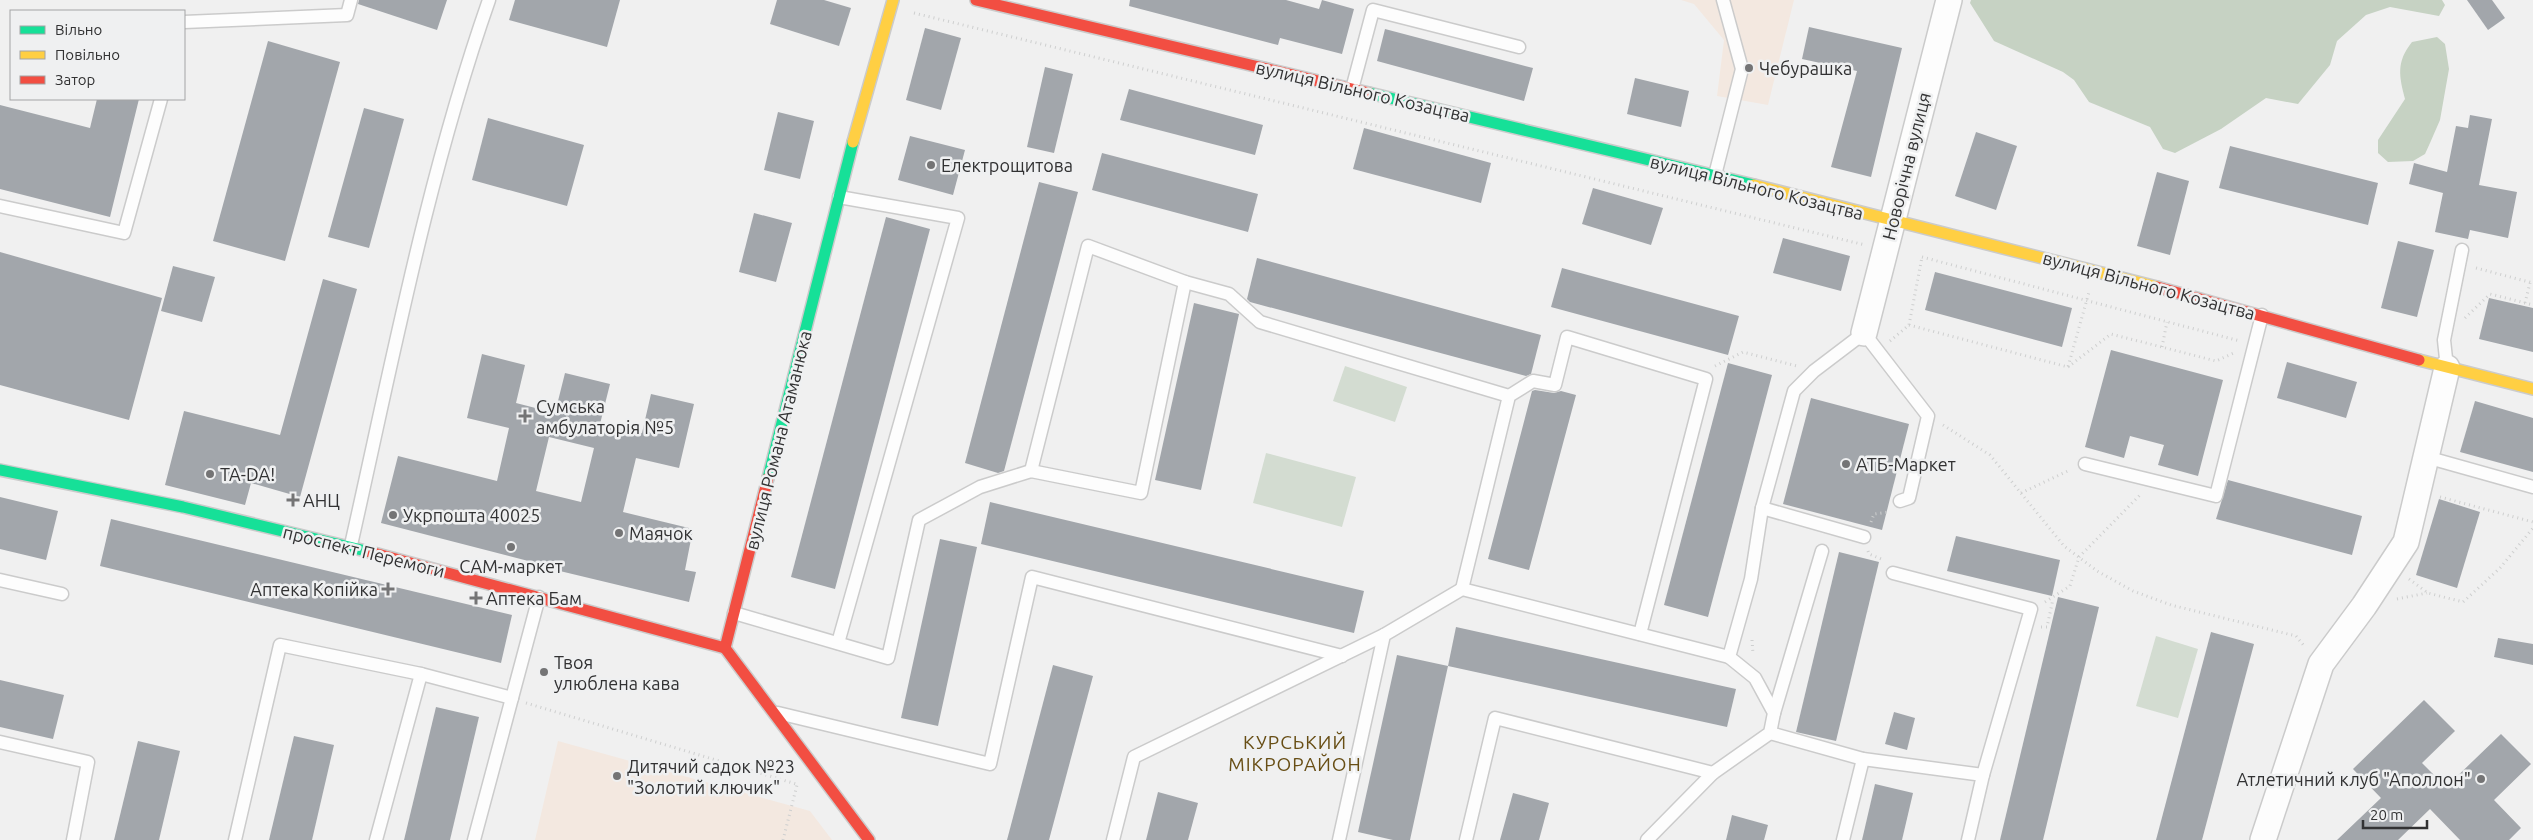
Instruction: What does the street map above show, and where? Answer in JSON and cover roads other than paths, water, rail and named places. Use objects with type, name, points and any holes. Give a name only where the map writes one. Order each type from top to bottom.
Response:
[{"type":"street","name":"вулиця Вільного Козацтва","points":[[976,0],[1715,175],[1928,230],[2095,269],[2262,314],[2447,368],[2533,389]]},
{"type":"street","name":"Новорічна вулиця","points":[[1871,342],[1885,250],[1949,0]]},
{"type":"street","name":"вулиця Романа Атаманюка","points":[[725,648],[839,196],[892,4]]},
{"type":"street","points":[[2263,840],[2321,664],[2364,606],[2406,542],[2447,368]]},
{"type":"street","name":"проспект Перемоги","points":[[0,470],[80,484],[352,546],[725,648]]},
{"type":"street","points":[[725,648],[870,840]]},
{"type":"lane","points":[[185,22],[347,16],[350,0]]},
{"type":"lane","points":[[352,546],[425,216],[469,57],[489,0]]},
{"type":"lane","points":[[1715,175],[1742,69],[1723,0]]},
{"type":"lane","points":[[1352,89],[1373,10],[1519,47]]},
{"type":"lane","points":[[0,206],[124,233],[161,100]]},
{"type":"lane","points":[[838,643],[958,218],[839,196]]},
{"type":"lane","points":[[1032,471],[1088,246],[1185,282],[1229,294],[1260,322],[1509,396]]},
{"type":"lane","points":[[2447,368],[2444,340],[2462,250]]},
{"type":"lane","points":[[734,612],[888,658],[918,520],[980,487],[1032,471],[1141,493],[1185,282]]},
{"type":"lane","points":[[2085,464],[2216,496],[2252,344],[2262,314]]},
{"type":"lane","points":[[1462,589],[1509,396],[1533,381],[1555,385],[1567,337],[1706,380],[1640,634]]},
{"type":"lane","points":[[1729,657],[1751,579],[1762,508],[1794,391],[1814,371],[1871,342],[1928,416],[1909,498],[1900,501]]},
{"type":"lane","points":[[2426,457],[2533,487]]},
{"type":"lane","points":[[1762,508],[1864,537]]},
{"type":"lane","points":[[1647,840],[1713,773],[1770,733],[1774,713],[1822,551]]},
{"type":"lane","points":[[1893,573],[2031,610],[1983,775],[1968,840]]},
{"type":"lane","points":[[773,712],[990,764],[1032,577],[1342,656]]},
{"type":"lane","points":[[0,580],[62,594]]},
{"type":"lane","points":[[1113,840],[1134,757],[1384,635],[1462,589],[1729,657],[1755,678],[1774,713]]},
{"type":"lane","points":[[474,840],[539,597]]},
{"type":"lane","points":[[1339,840],[1384,635]]},
{"type":"lane","points":[[235,840],[280,645],[421,674],[512,698]]},
{"type":"lane","points":[[376,840],[421,674]]},
{"type":"lane","points":[[1466,840],[1495,718],[1713,773]]},
{"type":"lane","points":[[1770,733],[1863,759],[1983,775]]},
{"type":"lane","points":[[0,742],[88,762],[73,840]]},
{"type":"lane","points":[[1842,840],[1863,759]]},
{"type":"place","name":"Чебурашка","points":[[1749,68]]},
{"type":"place","name":"Електрощитова","points":[[931,165]]},
{"type":"place","name":"Сумська амбулаторія №5","points":[[525,416]]},
{"type":"place","name":"АТБ-Маркет","points":[[1846,464]]},
{"type":"place","name":"TA-DA!","points":[[210,474]]},
{"type":"place","name":"АНЦ","points":[[293,500]]},
{"type":"place","name":"Укрпошта 40025","points":[[393,515]]},
{"type":"place","name":"Маячок","points":[[619,533]]},
{"type":"place","name":"САМ-маркет","points":[[511,547]]},
{"type":"place","name":"Аптека Копійка","points":[[388,589]]},
{"type":"place","name":"Аптека Бам","points":[[476,598]]},
{"type":"place","name":"Твоя улюблена кава","points":[[544,672]]},
{"type":"place","name":"Дитячий садок №23 \"Золотий ключик\"","points":[[617,776]]},
{"type":"place","name":"Атлетичний клуб \"Аполлон\"","points":[[2481,779]]},
{"type":"district","name":"КУРСЬКИЙ МІКРОРАЙОН","points":[[1295,753]]}]
